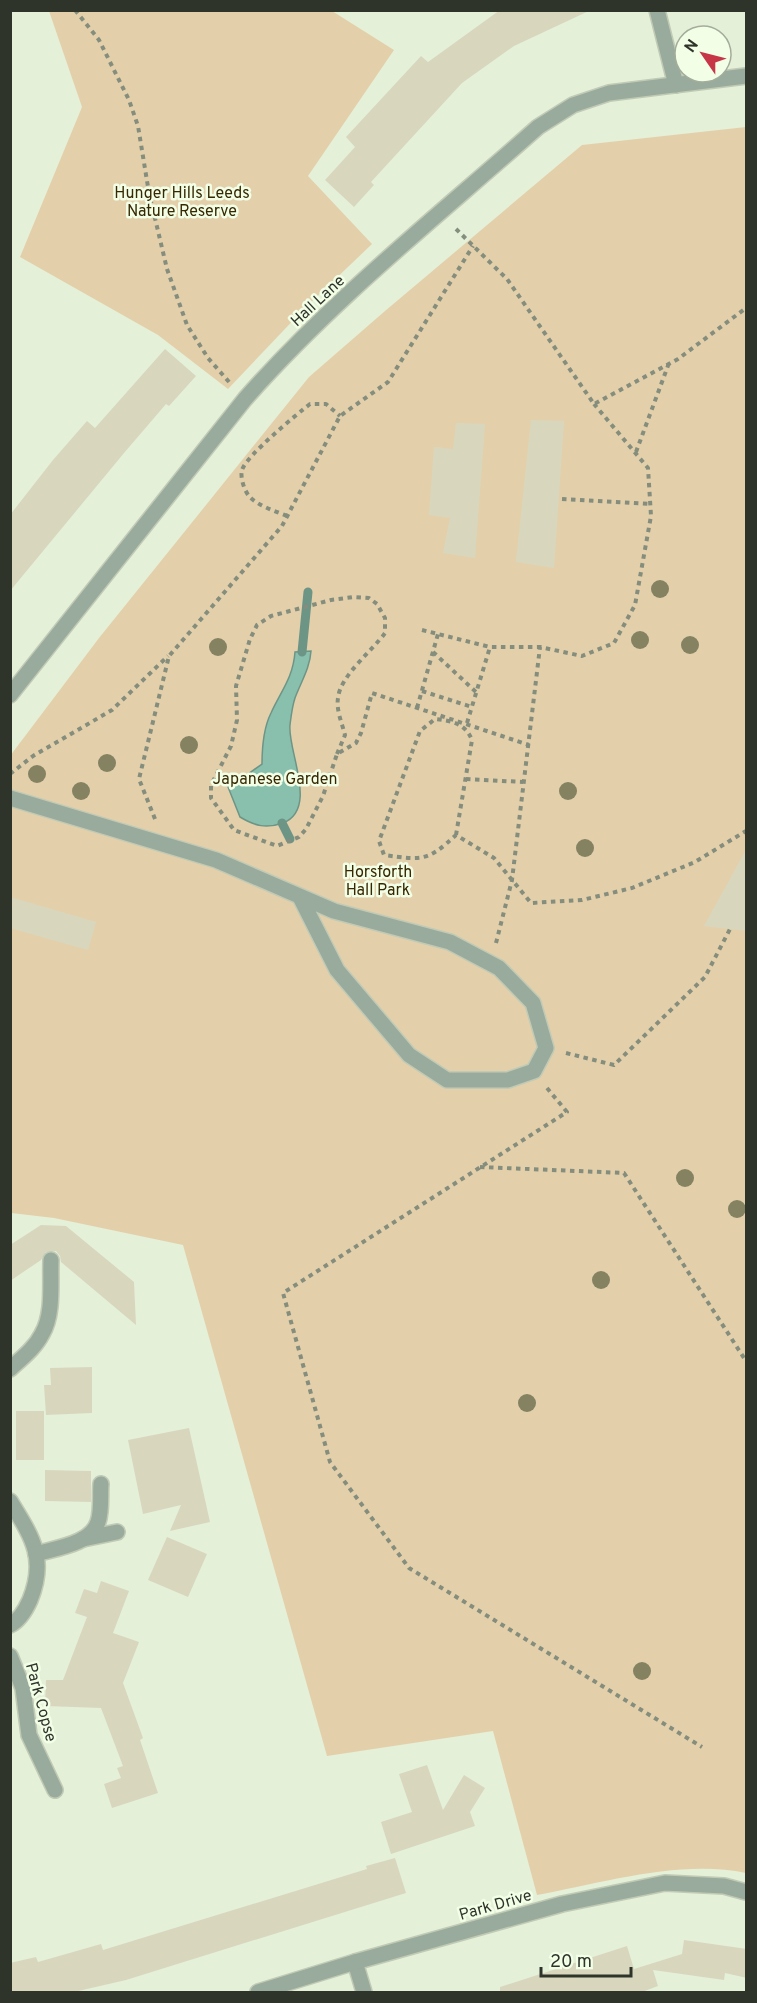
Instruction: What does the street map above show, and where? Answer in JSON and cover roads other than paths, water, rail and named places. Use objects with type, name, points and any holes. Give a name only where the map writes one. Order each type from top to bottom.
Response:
[{"type":"street","points":[[657,10],[676,85]]},
{"type":"street","name":"Hall Lane","points":[[10,695],[245,399],[320,320],[538,127],[573,105],[609,93],[747,76]]},
{"type":"street","points":[[10,798],[216,860],[334,911],[450,942],[499,968],[532,1003],[546,1048],[534,1071],[508,1080],[447,1080],[409,1055],[337,970],[300,897]]},
{"type":"street","points":[[10,1369],[32,1348],[43,1333],[49,1311],[51,1260]]},
{"type":"street","points":[[83,1539],[92,1533],[99,1522],[101,1484]]},
{"type":"street","points":[[10,1501],[23,1523],[36,1554],[37,1581],[27,1606],[16,1622],[10,1625]]},
{"type":"street","points":[[36,1554],[83,1539],[117,1532]]},
{"type":"street","name":"Park Copse","points":[[10,1656],[23,1688],[29,1735],[56,1790]]},
{"type":"street","name":"Park Drive","points":[[258,1992],[355,1962],[562,1904],[665,1883],[724,1886],[747,1892]]},
{"type":"street","points":[[355,1962],[364,1992]]},
{"type":"water","points":[[311,651],[307,669],[294,701],[290,725],[290,736],[299,778],[299,805],[294,816],[283,823],[266,826],[251,823],[240,817],[228,787],[229,780],[236,775],[248,774],[262,764],[266,725],[289,677],[295,652]]},
{"type":"waterway","points":[[302,652],[308,592]]},
{"type":"waterway","points":[[282,823],[290,839]]},
{"type":"park label","name":"Hunger Hills Leeds Nature Reserve","points":[[182,201]]},
{"type":"park label","name":"Japanese Garden","points":[[275,778]]},
{"type":"park label","name":"Horsforth Hall Park","points":[[378,880]]}]
